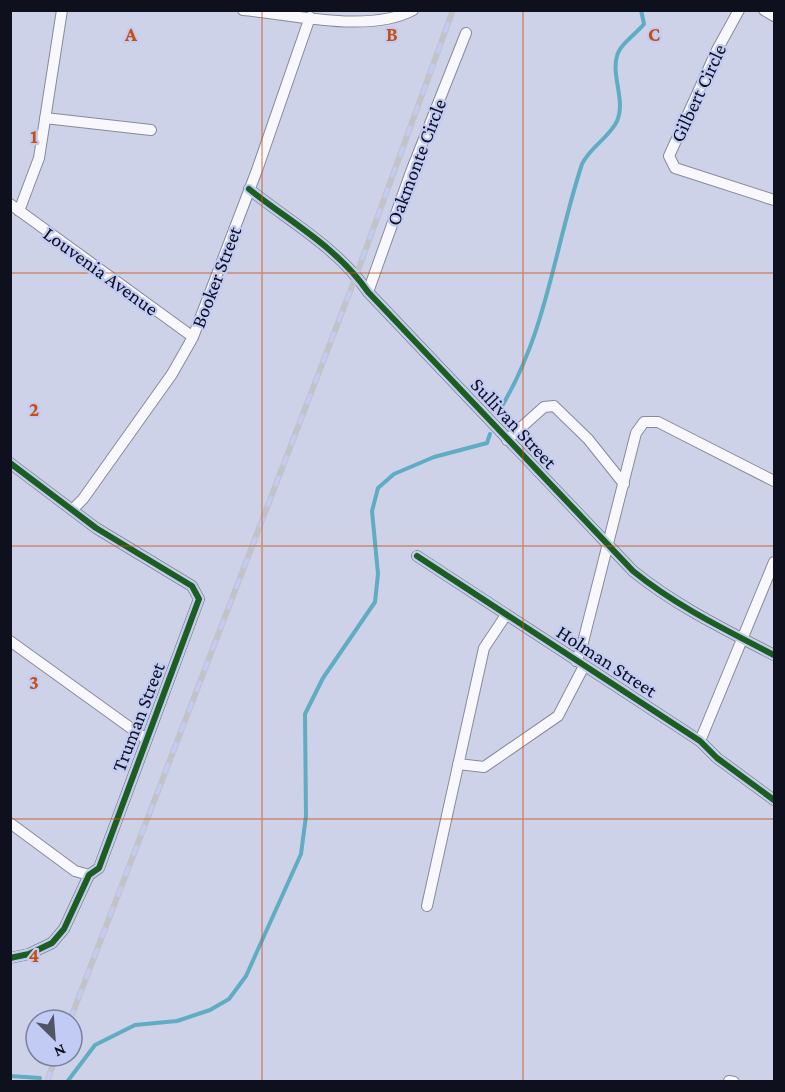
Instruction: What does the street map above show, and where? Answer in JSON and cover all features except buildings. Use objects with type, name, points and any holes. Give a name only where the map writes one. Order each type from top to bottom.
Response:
[{"type":"street","points":[[15,208],[37,165],[62,10]]},
{"type":"street","points":[[243,10],[378,21],[413,10]]},
{"type":"street","name":"Gilbert Circle","points":[[739,10],[717,50],[669,156],[675,168],[774,200]]},
{"type":"street","points":[[764,10],[774,16]]},
{"type":"street","name":"Booker Street","points":[[72,510],[83,500],[172,374],[193,337],[310,17]]},
{"type":"street","name":"Oakmonte Circle","points":[[368,291],[412,169],[466,33]]},
{"type":"street","points":[[45,118],[151,130]]},
{"type":"street","name":"Sullivan Street","points":[[249,189],[323,244],[356,276],[607,545],[659,592],[774,655]]},
{"type":"street","name":"Louvenia Avenue","points":[[15,208],[193,337]]},
{"type":"street","points":[[507,440],[544,408],[554,406],[588,439],[624,484]]},
{"type":"street","points":[[458,764],[484,767],[558,716],[580,663],[607,545],[638,427],[644,422],[654,421],[774,480]]},
{"type":"street","points":[[10,463],[72,510]]},
{"type":"street","name":"Truman Street","points":[[10,958],[29,954],[52,943],[64,929],[89,874],[99,868],[198,604],[198,593],[192,586],[72,510]]},
{"type":"street","name":"Holman Street","points":[[417,556],[700,741],[717,758],[774,800]]},
{"type":"street","points":[[700,741],[774,562]]},
{"type":"street","points":[[428,906],[484,648],[506,615]]},
{"type":"street","points":[[10,641],[146,739]]},
{"type":"street","points":[[10,823],[75,871],[89,874]]},
{"type":"street","points":[[729,1081],[734,1082]]},
{"type":"waterway","points":[[497,414],[514,385],[538,324],[582,164],[617,121],[620,105],[616,72],[617,56],[625,43],[644,24],[641,10]]},
{"type":"waterway","points":[[67,1082],[95,1045],[135,1025],[177,1021],[210,1010],[229,999],[246,976],[301,854],[306,816],[305,714],[323,678],[375,602],[378,574],[372,511],[378,488],[394,474],[434,457],[487,443],[490,434]]},
{"type":"waterway","points":[[10,1076],[40,1078]]},
{"type":"railway","points":[[75,1008],[356,276],[453,10]]},
{"type":"railway","points":[[47,1082],[52,1068]]},
{"type":"cycle path","points":[[249,189],[328,248],[633,571],[684,606],[774,655]]},
{"type":"cycle path","points":[[10,463],[96,528],[192,586],[199,599],[99,868],[89,875],[64,929],[52,943],[29,954],[10,958]]},
{"type":"cycle path","points":[[417,556],[700,741],[717,758],[774,800]]}]
